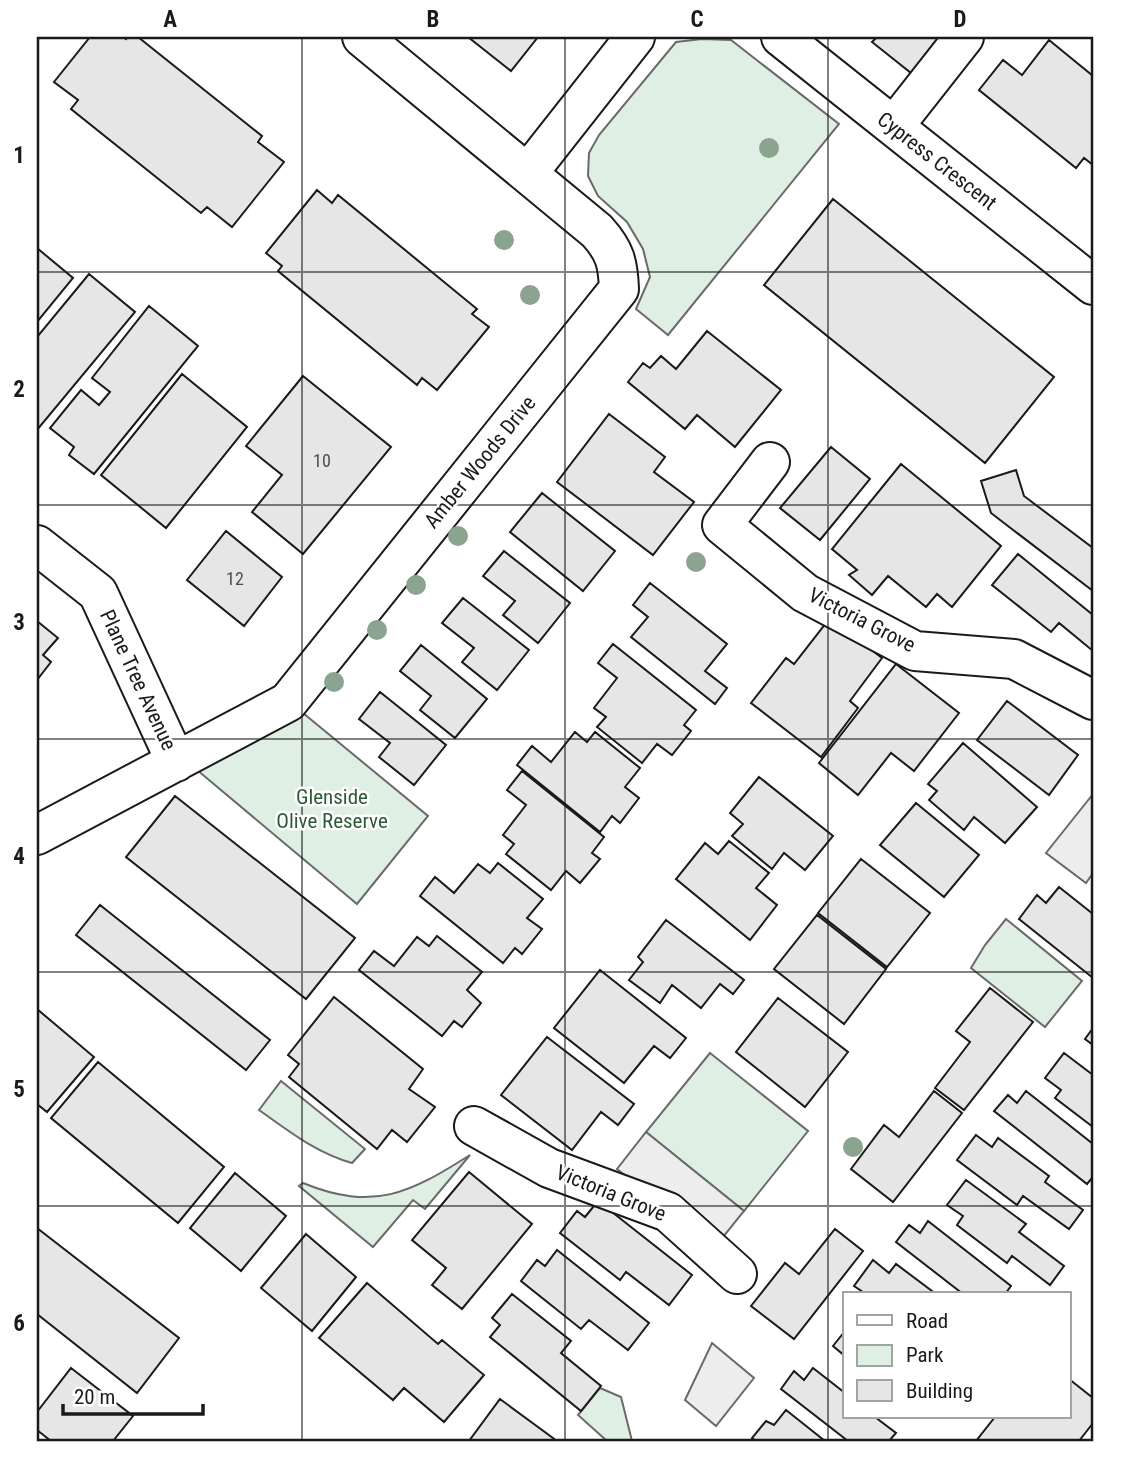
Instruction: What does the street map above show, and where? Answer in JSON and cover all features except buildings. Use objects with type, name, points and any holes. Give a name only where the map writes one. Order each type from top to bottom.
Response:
[{"type":"street","name":"Amber Woods Drive","points":[[37,835],[288,702],[619,289],[618,266],[610,245],[597,231],[362,37]]},
{"type":"street","points":[[528,173],[635,37]]},
{"type":"street","name":"Cypress Crescent","points":[[781,37],[1093,285]]},
{"type":"street","points":[[894,126],[964,37]]},
{"type":"street","name":"Victoria Grove","points":[[770,462],[722,525],[804,593],[915,650],[1014,659],[1093,700]]},
{"type":"street","name":"Plane Tree Avenue","points":[[37,545],[98,593],[176,762]]},
{"type":"street","name":"Victoria Grove","points":[[474,1126],[549,1168],[668,1212],[737,1274]]},
{"type":"green space","points":[[731,40],[839,124],[668,335],[636,309],[650,277],[643,249],[627,222],[598,196],[588,176],[589,153],[599,135],[676,42]]},
{"type":"green space","name":"Glenside Olive Reserve","points":[[303,713],[428,816],[357,904],[197,770]]},
{"type":"green space","points":[[1006,919],[1082,981],[1045,1027],[971,968]]},
{"type":"green space","points":[[710,1053],[808,1131],[744,1211],[646,1132]]},
{"type":"green space","points":[[281,1081],[365,1149],[352,1163],[315,1147],[259,1110]]},
{"type":"green space","points":[[470,1155],[425,1209],[413,1200],[373,1247],[299,1186],[303,1183],[328,1192],[351,1196],[391,1194],[429,1179]]},
{"type":"green space","points":[[600,1388],[621,1397],[632,1441],[607,1441],[578,1415]]},
{"type":"shaded area","points":[[1093,794],[1093,873],[1086,883],[1046,853]]},
{"type":"shaded area","points":[[646,1132],[744,1211],[715,1247],[617,1169]]},
{"type":"shaded area","points":[[712,1343],[754,1378],[716,1426],[685,1400]]}]
